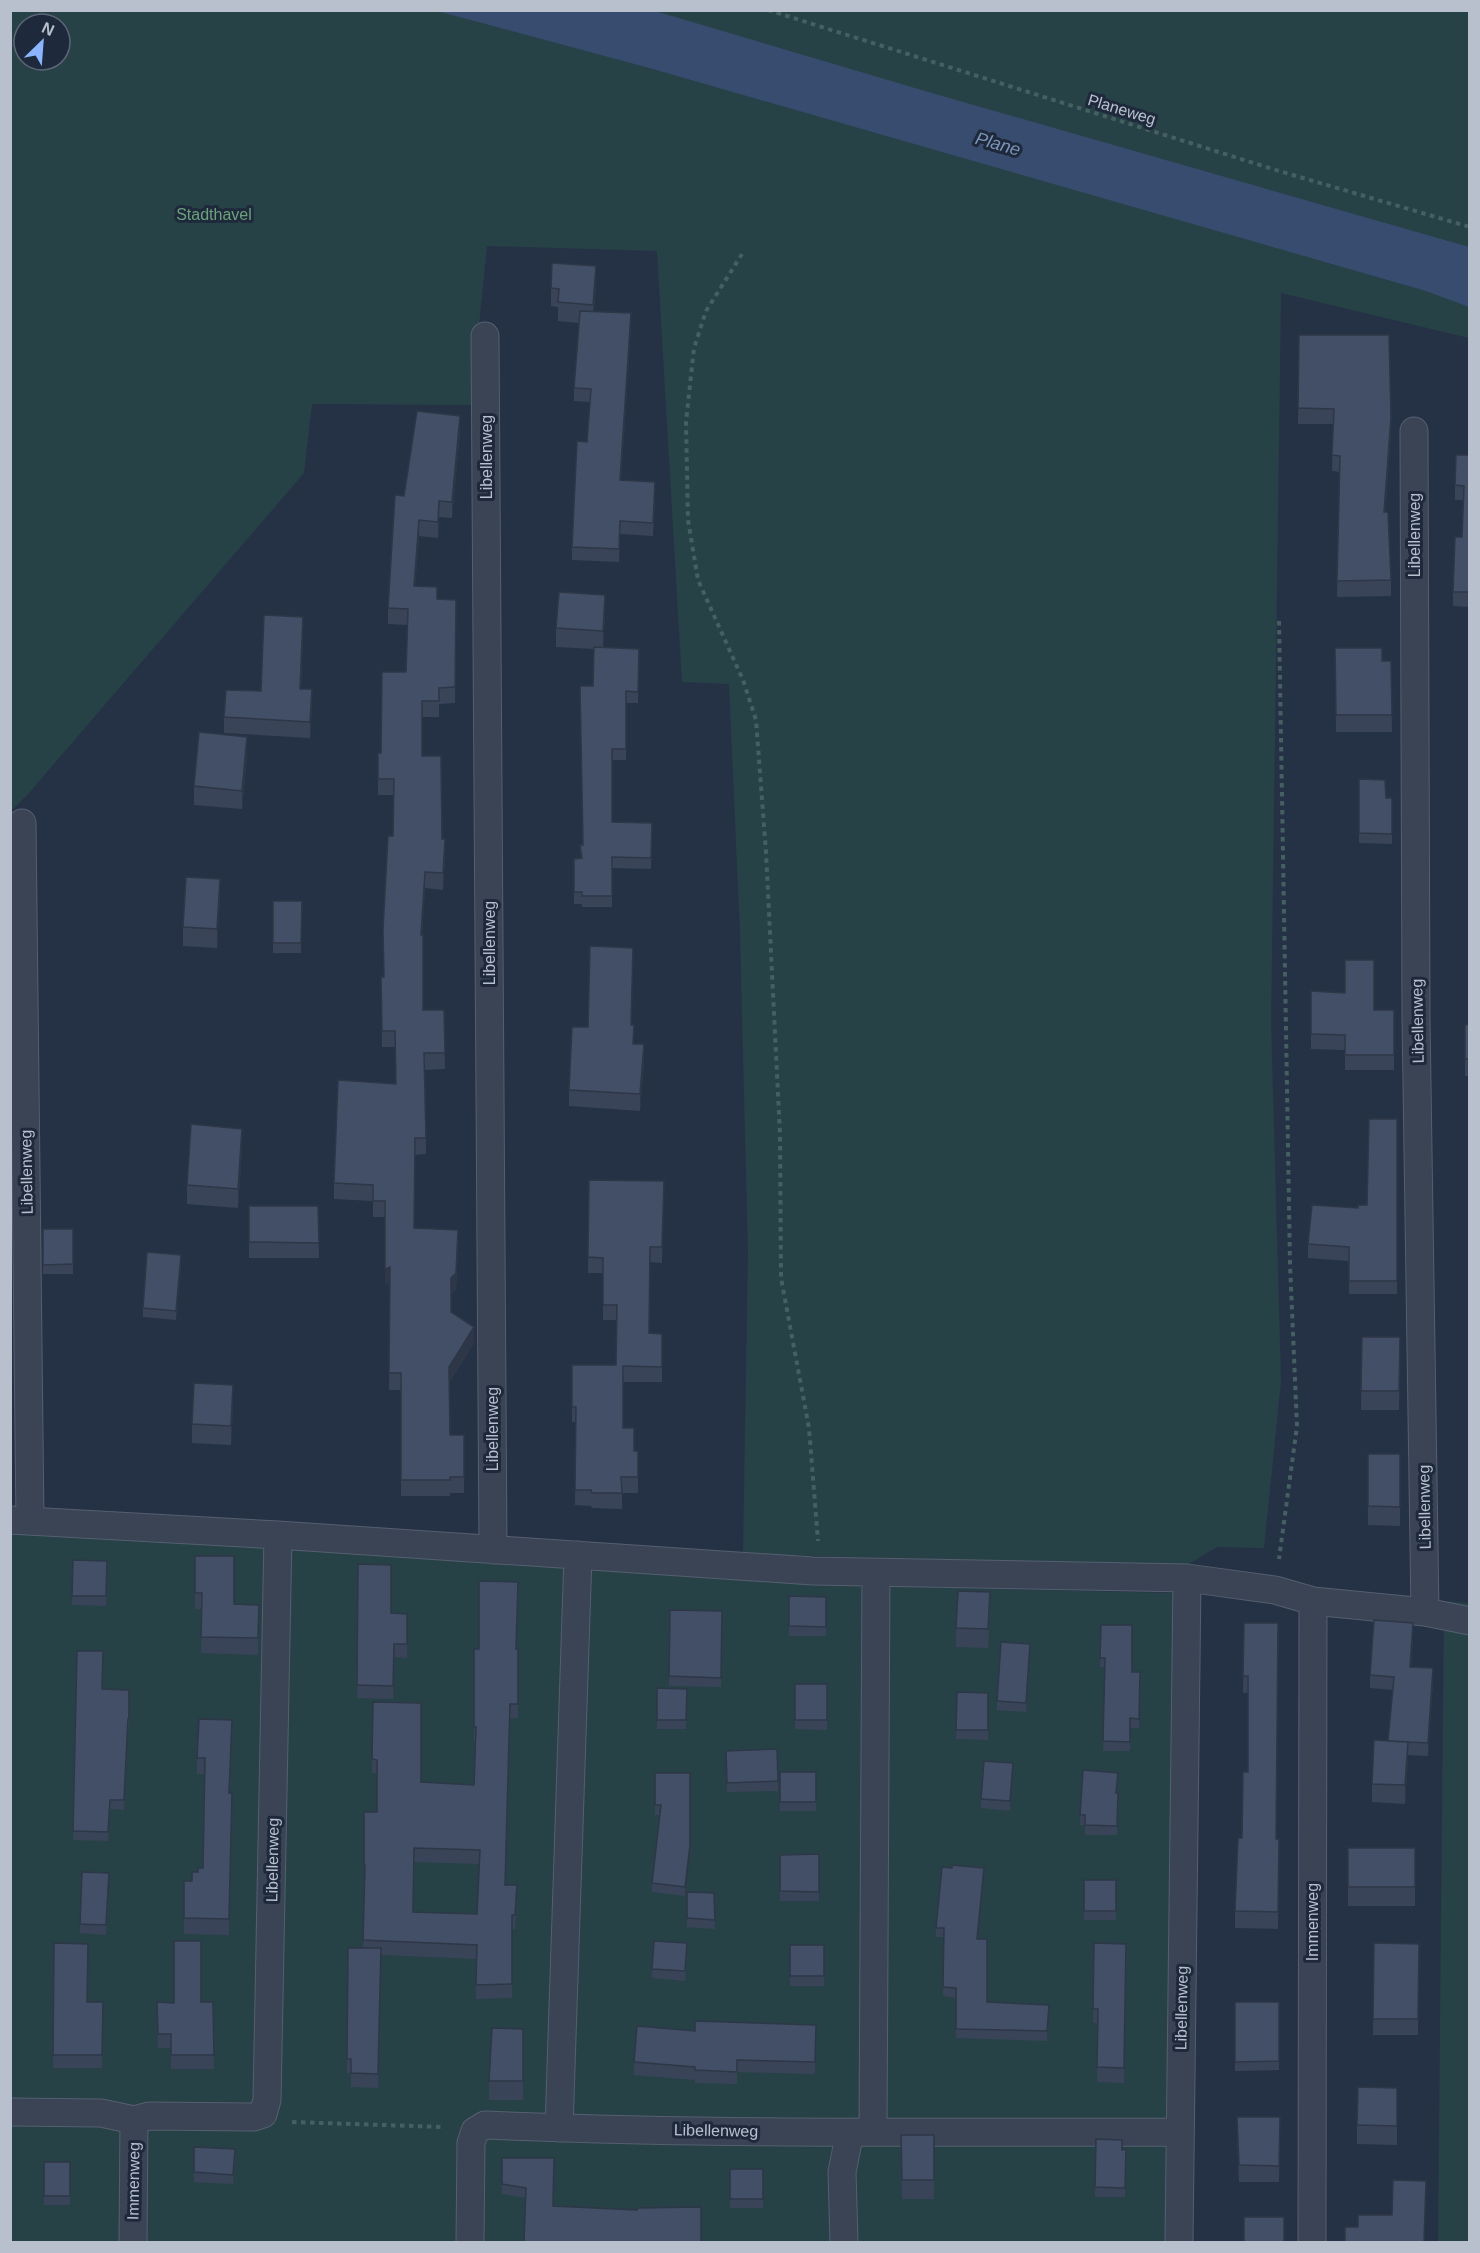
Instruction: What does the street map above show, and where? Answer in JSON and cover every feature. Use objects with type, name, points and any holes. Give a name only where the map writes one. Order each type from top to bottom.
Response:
[{"type":"street","name":"Libellenweg","points":[[485,336],[493,1550]]},
{"type":"street","name":"Libellenweg","points":[[1414,430],[1416,1006],[1425,1612]]},
{"type":"street","name":"Libellenweg","points":[[22,823],[20,1520],[813,1571],[1187,1578],[1275,1590],[1313,1601],[1425,1612],[1470,1621]]},
{"type":"street","name":"Libellenweg","points":[[263,2114],[267,2100],[278,1535]]},
{"type":"street","points":[[560,2128],[578,1555]]},
{"type":"street","points":[[843,2242],[842,2172],[861,2132],[876,1573]]},
{"type":"street","name":"Libellenweg","points":[[475,2131],[485,2125],[861,2132],[1179,2132],[1187,1578]]},
{"type":"street","name":"Immenweg","points":[[1312,2242],[1313,1601]]},
{"type":"street","points":[[10,2112],[101,2113],[134,2120],[149,2116],[254,2117],[263,2114]]},
{"type":"street","name":"Immenweg","points":[[133,2242],[134,2120]]},
{"type":"street","points":[[470,2242],[471,2143],[475,2131]]},
{"type":"street","points":[[1179,2132],[1179,2242]]},
{"type":"path","name":"Planeweg","points":[[768,10],[1279,171],[1470,227]]},
{"type":"path","points":[[742,254],[706,311],[694,348],[686,422],[688,520],[698,580],[743,680],[756,720],[766,852],[780,1134],[781,1278],[809,1428],[818,1537],[813,1571]]},
{"type":"path","points":[[1275,1590],[1297,1426],[1290,1264],[1279,621]]},
{"type":"path","points":[[263,2114],[282,2122],[454,2128],[475,2131]]},
{"type":"green space","name":"Stadthavel","points":[[11,11],[1469,11],[1469,338],[1281,293],[1271,1022],[1281,1381],[1264,1548],[1217,1547],[1185,1566],[743,1554],[748,1251],[740,933],[729,684],[682,682],[657,251],[487,246],[471,405],[312,404],[304,473],[29,793],[11,811]]},
{"type":"green space","points":[[10,1530],[562,1564],[862,1586],[1175,1593],[1172,2242],[11,2242]]},
{"type":"green space","points":[[1444,1601],[1470,1603],[1470,2242],[1438,2242]]},
{"type":"water","name":"Plane","points":[[437,11],[655,11],[1469,247],[1469,307],[1426,291],[653,69]]},
{"type":"building","points":[[552,263],[596,266],[593,305],[558,302],[559,289],[551,288]]},
{"type":"building","points":[[580,311],[631,313],[620,480],[655,482],[653,523],[620,521],[619,549],[572,547],[577,441],[587,442],[591,389],[574,388]]},
{"type":"building","points":[[1299,335],[1389,335],[1391,417],[1384,512],[1388,512],[1391,580],[1337,581],[1340,456],[1332,455],[1334,409],[1298,408]]},
{"type":"building","points":[[417,411],[460,416],[452,502],[439,501],[438,522],[419,520],[414,586],[437,587],[437,599],[456,600],[455,687],[439,688],[439,701],[422,701],[422,756],[441,756],[442,839],[445,839],[443,873],[425,872],[421,935],[423,935],[423,1010],[444,1010],[445,1053],[424,1053],[426,1138],[415,1138],[414,1228],[458,1230],[456,1273],[451,1278],[451,1312],[474,1327],[449,1367],[450,1435],[464,1435],[464,1477],[450,1477],[450,1480],[401,1480],[401,1373],[389,1373],[390,1267],[385,1269],[385,1201],[373,1201],[373,1185],[334,1183],[338,1080],[396,1084],[395,1031],[382,1031],[381,977],[384,977],[383,929],[388,836],[393,836],[394,779],[378,779],[378,753],[381,753],[382,672],[406,672],[408,609],[388,608],[395,495],[404,496]]},
{"type":"building","points":[[1456,455],[1470,455],[1470,592],[1453,592],[1455,537],[1462,537],[1464,486],[1455,485]]},
{"type":"building","points":[[559,592],[605,595],[603,631],[556,628]]},
{"type":"building","points":[[264,615],[303,617],[300,689],[312,689],[310,722],[224,717],[226,690],[261,691]]},
{"type":"building","points":[[594,647],[639,649],[638,692],[626,691],[626,749],[612,749],[612,822],[652,823],[651,858],[612,857],[612,896],[582,896],[582,892],[574,892],[574,859],[582,858],[580,845],[583,845],[580,686],[593,686]]},
{"type":"building","points":[[1335,648],[1382,648],[1382,661],[1391,661],[1392,715],[1336,715]]},
{"type":"building","points":[[199,732],[247,737],[242,791],[194,786]]},
{"type":"building","points":[[1359,779],[1385,780],[1386,798],[1392,798],[1392,834],[1359,833]]},
{"type":"building","points":[[186,877],[220,879],[217,929],[183,927]]},
{"type":"building","points":[[273,901],[302,901],[301,943],[273,943]]},
{"type":"building","points":[[590,946],[633,948],[631,1025],[634,1025],[633,1044],[644,1044],[640,1094],[569,1090],[572,1027],[588,1027]]},
{"type":"building","points":[[1345,960],[1374,960],[1374,1010],[1394,1010],[1394,1055],[1345,1055],[1345,1035],[1311,1034],[1311,991],[1345,993]]},
{"type":"building","points":[[1470,1024],[1470,1059],[1465,1059],[1465,1025]]},
{"type":"building","points":[[1369,1119],[1397,1119],[1397,1281],[1349,1281],[1349,1247],[1308,1244],[1312,1205],[1358,1208],[1358,1205],[1367,1205]]},
{"type":"building","points":[[191,1124],[242,1129],[238,1189],[187,1185]]},
{"type":"building","points":[[589,1180],[664,1181],[662,1247],[650,1247],[649,1333],[662,1334],[662,1367],[623,1366],[623,1428],[634,1428],[634,1451],[638,1451],[638,1477],[621,1477],[622,1493],[592,1493],[591,1490],[575,1490],[576,1407],[572,1407],[572,1365],[616,1365],[617,1305],[603,1305],[603,1258],[588,1257]]},
{"type":"building","points":[[249,1206],[318,1206],[319,1243],[249,1242]]},
{"type":"building","points":[[43,1229],[73,1229],[73,1264],[43,1265]]},
{"type":"building","points":[[147,1252],[181,1255],[176,1311],[143,1308]]},
{"type":"building","points":[[1362,1337],[1400,1337],[1399,1391],[1361,1391]]},
{"type":"building","points":[[194,1383],[233,1385],[231,1426],[192,1424]]},
{"type":"building","points":[[1368,1454],[1400,1454],[1400,1507],[1368,1506]]},
{"type":"building","points":[[195,1556],[234,1556],[234,1604],[259,1605],[258,1638],[201,1637],[202,1593],[195,1593]]},
{"type":"building","points":[[73,1560],[107,1561],[106,1596],[72,1596]]},
{"type":"building","points":[[358,1564],[391,1565],[391,1613],[407,1614],[407,1644],[394,1644],[393,1686],[357,1685]]},
{"type":"building","points":[[479,1581],[518,1582],[516,1649],[518,1649],[518,1704],[510,1704],[505,1885],[517,1885],[515,1915],[512,1915],[512,1984],[476,1985],[477,1945],[363,1940],[364,1812],[377,1812],[377,1760],[372,1759],[373,1702],[421,1703],[421,1782],[474,1785],[476,1727],[474,1727],[474,1649],[479,1649]],"holes":[[[414,1848],[480,1850],[477,1914],[413,1912]]]},
{"type":"building","points":[[958,1591],[990,1592],[988,1629],[956,1628]]},
{"type":"building","points":[[789,1596],[826,1597],[826,1627],[789,1626]]},
{"type":"building","points":[[670,1610],[722,1611],[721,1678],[669,1676]]},
{"type":"building","points":[[1374,1620],[1413,1623],[1410,1667],[1433,1668],[1428,1743],[1388,1741],[1394,1677],[1370,1675]]},
{"type":"building","points":[[1244,1623],[1278,1623],[1276,1839],[1279,1839],[1278,1912],[1235,1911],[1238,1838],[1242,1838],[1243,1772],[1248,1772],[1248,1676],[1243,1676]]},
{"type":"building","points":[[1101,1625],[1132,1625],[1132,1672],[1140,1672],[1139,1719],[1130,1718],[1130,1742],[1103,1741],[1105,1658],[1100,1658]]},
{"type":"building","points":[[1001,1642],[1030,1644],[1026,1703],[997,1701]]},
{"type":"building","points":[[77,1651],[103,1651],[102,1689],[129,1690],[124,1800],[110,1800],[108,1832],[73,1831]]},
{"type":"building","points":[[795,1684],[827,1684],[827,1720],[795,1720]]},
{"type":"building","points":[[657,1688],[687,1689],[686,1720],[657,1720]]},
{"type":"building","points":[[957,1692],[988,1693],[988,1730],[956,1730]]},
{"type":"building","points":[[199,1719],[232,1720],[229,1793],[232,1793],[229,1919],[184,1918],[184,1881],[192,1881],[192,1872],[198,1872],[198,1868],[203,1868],[205,1758],[197,1758]]},
{"type":"building","points":[[1374,1740],[1408,1742],[1405,1785],[1372,1784]]},
{"type":"building","points":[[777,1749],[778,1781],[727,1783],[726,1751]]},
{"type":"building","points":[[984,1761],[1013,1763],[1010,1801],[981,1799]]},
{"type":"building","points":[[1083,1770],[1118,1773],[1117,1826],[1085,1825],[1085,1815],[1080,1815]]},
{"type":"building","points":[[780,1772],[816,1772],[816,1802],[780,1802]]},
{"type":"building","points":[[655,1773],[690,1773],[690,1845],[685,1887],[652,1883],[661,1805],[655,1805]]},
{"type":"building","points":[[1348,1848],[1415,1848],[1415,1887],[1348,1887]]},
{"type":"building","points":[[819,1854],[819,1892],[780,1891],[780,1855]]},
{"type":"building","points":[[952,1865],[984,1868],[977,1939],[987,1939],[987,2002],[1049,2005],[1047,2031],[956,2029],[956,1988],[943,1987],[944,1928],[936,1928],[942,1867],[952,1868]]},
{"type":"building","points":[[82,1872],[109,1873],[106,1925],[80,1924]]},
{"type":"building","points":[[1084,1880],[1116,1880],[1116,1911],[1084,1911]]},
{"type":"building","points":[[687,1892],[714,1893],[715,1920],[687,1918]]},
{"type":"building","points":[[174,1941],[201,1941],[201,2002],[213,2002],[214,2055],[171,2055],[171,2034],[158,2034],[157,2002],[174,2003]]},
{"type":"building","points":[[654,1941],[687,1943],[685,1971],[652,1969]]},
{"type":"building","points":[[54,1943],[88,1944],[87,2002],[103,2002],[102,2055],[53,2055]]},
{"type":"building","points":[[1094,1943],[1126,1944],[1124,2068],[1097,2067],[1098,2009],[1093,2009]]},
{"type":"building","points":[[1374,1943],[1419,1944],[1418,2019],[1373,2019]]},
{"type":"building","points":[[790,1945],[824,1945],[824,1976],[790,1976]]},
{"type":"building","points":[[348,1948],[381,1948],[378,2074],[351,2073],[351,2059],[347,2059]]},
{"type":"building","points":[[1235,2002],[1279,2002],[1279,2061],[1235,2062]]},
{"type":"building","points":[[695,2021],[816,2025],[815,2062],[737,2060],[737,2072],[695,2070],[695,2067],[634,2062],[637,2026],[695,2031]]},
{"type":"building","points":[[492,2028],[523,2029],[523,2081],[489,2081]]},
{"type":"building","points":[[1358,2087],[1397,2088],[1397,2126],[1357,2125]]},
{"type":"building","points":[[1237,2117],[1280,2117],[1279,2166],[1239,2165]]},
{"type":"building","points":[[901,2135],[934,2135],[934,2180],[902,2180]]},
{"type":"building","points":[[1096,2139],[1122,2140],[1122,2150],[1126,2149],[1125,2188],[1095,2187]]},
{"type":"building","points":[[194,2147],[235,2149],[233,2175],[194,2172]]},
{"type":"building","points":[[502,2158],[554,2158],[553,2206],[637,2210],[637,2208],[701,2207],[701,2242],[524,2242],[526,2188],[502,2184]]},
{"type":"building","points":[[44,2162],[70,2162],[70,2196],[44,2196]]},
{"type":"building","points":[[730,2169],[763,2169],[763,2199],[730,2199]]},
{"type":"building","points":[[1393,2180],[1426,2181],[1424,2242],[1345,2242],[1345,2227],[1358,2227],[1358,2215],[1392,2215]]},
{"type":"building","points":[[1244,2217],[1284,2217],[1284,2242],[1244,2242]]}]
